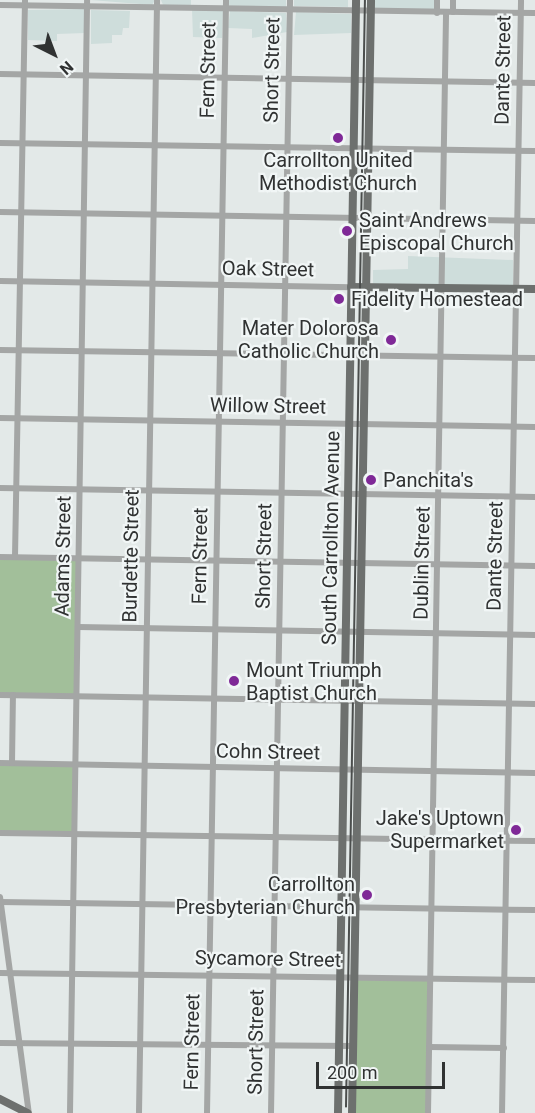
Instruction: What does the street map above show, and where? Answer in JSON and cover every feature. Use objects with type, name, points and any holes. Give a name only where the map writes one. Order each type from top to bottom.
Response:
[{"type":"main road","name":"South Carrollton Avenue","points":[[338,1113],[356,0]]},
{"type":"main road","name":"South Carrollton Avenue","points":[[352,1113],[367,355],[370,0]]},
{"type":"main road","name":"Oak Street","points":[[351,286],[535,289]]},
{"type":"main road","points":[[340,1050],[353,1058]]},
{"type":"main road","points":[[0,1099],[28,1113]]},
{"type":"street","name":"Fern Street","points":[[207,1113],[226,0]]},
{"type":"street","name":"Short Street","points":[[271,1113],[290,0]]},
{"type":"street","points":[[437,0],[437,13]]},
{"type":"street","name":"Dublin Street","points":[[428,1113],[446,81],[449,13],[453,0]]},
{"type":"street","name":"Dante Street","points":[[502,1113],[521,0]]},
{"type":"street","points":[[0,4],[25,2],[157,3],[226,8],[535,14]]},
{"type":"street","points":[[15,557],[25,2]]},
{"type":"street","name":"Adams Street","points":[[70,1113],[81,558],[87,3]]},
{"type":"street","name":"Burdette Street","points":[[139,1113],[157,3]]},
{"type":"street","points":[[0,75],[535,83]]},
{"type":"street","points":[[0,143],[535,151]]},
{"type":"street","points":[[0,212],[535,221]]},
{"type":"street","name":"Oak Street","points":[[0,281],[351,286]]},
{"type":"street","points":[[0,350],[535,358]]},
{"type":"street","name":"Willow Street","points":[[0,418],[535,427]]},
{"type":"street","points":[[0,488],[535,497]]},
{"type":"street","points":[[0,557],[535,566]]},
{"type":"street","points":[[78,627],[535,635]]},
{"type":"street","points":[[0,695],[535,704]]},
{"type":"street","points":[[12,763],[13,695]]},
{"type":"street","name":"Cohn Street","points":[[0,763],[535,773]]},
{"type":"street","points":[[0,833],[535,842]]},
{"type":"street","points":[[0,897],[28,1113]]},
{"type":"street","points":[[0,902],[535,910]]},
{"type":"street","name":"Sycamore Street","points":[[0,973],[10,971],[535,980]]},
{"type":"street","points":[[0,1044],[19,1041],[140,1042],[340,1050],[354,1046]]},
{"type":"street","points":[[429,1047],[504,1048]]},
{"type":"shaded area","points":[[91,0],[155,0],[152,5]]},
{"type":"shaded area","points":[[161,0],[191,0],[191,6],[163,5]]},
{"type":"shaded area","points":[[228,0],[286,0],[286,7],[234,7],[228,5]]},
{"type":"shaded area","points":[[294,0],[348,0],[348,7],[294,6]]},
{"type":"shaded area","points":[[371,0],[439,0],[439,12],[370,11]]},
{"type":"shaded area","points":[[86,9],[85,33],[57,34],[57,41],[28,40],[28,10]]},
{"type":"shaded area","points":[[192,9],[223,10],[222,38],[193,37]]},
{"type":"shaded area","points":[[91,10],[130,11],[129,28],[123,28],[122,35],[112,35],[112,43],[91,44]]},
{"type":"shaded area","points":[[230,11],[286,13],[287,32],[252,38],[252,29],[228,28]]},
{"type":"shaded area","points":[[296,12],[351,14],[351,33],[294,35]]},
{"type":"shaded area","points":[[408,256],[513,260],[513,285],[373,284],[373,270],[408,269]]},
{"type":"green space","points":[[0,558],[81,558],[77,696],[0,695]]},
{"type":"green space","points":[[0,764],[76,765],[74,834],[0,833]]},
{"type":"green space","points":[[355,977],[431,978],[428,1113],[352,1113]]},
{"type":"tram line","points":[[346,1107],[365,0]]},
{"type":"place","name":"Carrollton United Methodist Church","points":[[338,138]]},
{"type":"place","name":"Saint Andrews Episcopal Church","points":[[347,231]]},
{"type":"place","name":"Fidelity Homestead","points":[[339,299]]},
{"type":"place","name":"Mater Dolorosa Catholic Church","points":[[391,340]]},
{"type":"place","name":"Panchita's","points":[[371,480]]},
{"type":"place","name":"Mount Triumph Baptist Church","points":[[234,681]]},
{"type":"place","name":"Jake's Uptown Supermarket","points":[[516,830]]},
{"type":"place","name":"Carrollton Presbyterian Church","points":[[367,895]]}]
